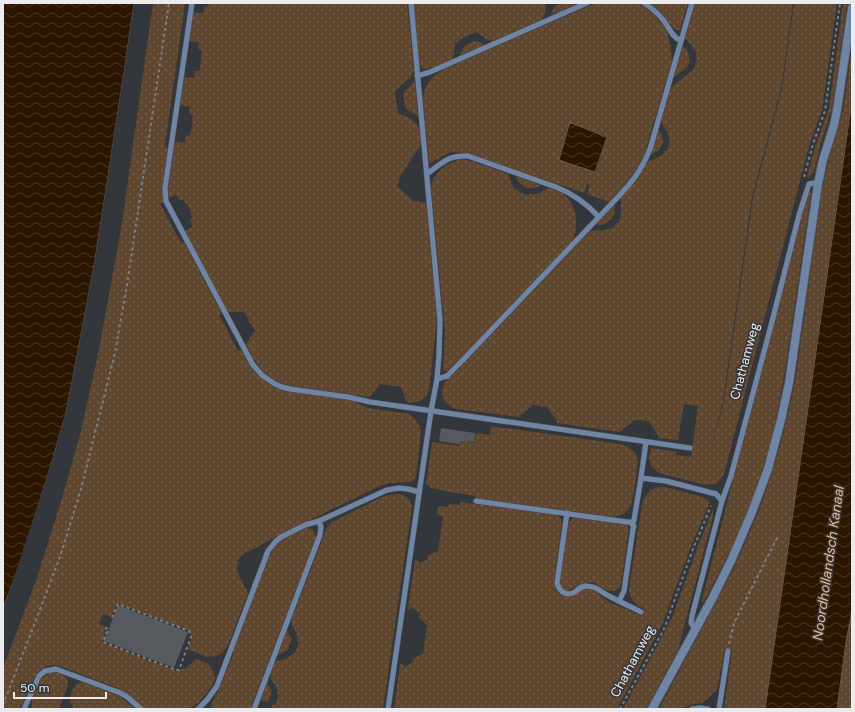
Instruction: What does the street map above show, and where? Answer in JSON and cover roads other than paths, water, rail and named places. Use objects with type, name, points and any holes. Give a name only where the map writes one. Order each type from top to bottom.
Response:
[{"type":"street","points":[[652,709],[722,580],[741,540],[764,480],[777,438],[789,383],[818,184],[837,110],[852,8]]},
{"type":"lane","points":[[192,3],[166,188],[166,201],[253,365],[258,371],[275,384],[290,389],[690,448]]},
{"type":"lane","points":[[388,709],[431,411],[437,379],[439,355],[440,320],[411,3]]},
{"type":"lane","points":[[418,76],[587,3]]},
{"type":"lane","points":[[644,3],[655,11],[664,21],[672,35],[681,41]]},
{"type":"lane","points":[[437,379],[447,376],[461,362],[630,184],[639,172],[650,149],[692,3]]},
{"type":"lane","points":[[427,174],[448,159],[468,156],[568,192],[579,198],[599,217]]},
{"type":"lane","points":[[695,630],[691,623],[692,616],[722,501],[733,469],[807,188],[811,183],[818,184]]},
{"type":"lane","points":[[619,601],[624,591],[634,526],[632,524],[634,520],[646,442]]},
{"type":"lane","points":[[641,478],[666,481],[716,494],[722,501]]},
{"type":"lane","points":[[198,709],[207,700],[217,686],[268,551],[276,541],[281,537],[305,526],[391,489],[399,488],[420,492]]},
{"type":"lane","points":[[476,500],[630,522],[632,524]]},
{"type":"lane","points":[[567,513],[557,580],[558,588],[569,594],[584,586],[597,588],[608,596],[641,612]]},
{"type":"lane","points":[[254,709],[320,535],[321,527],[319,521]]},
{"type":"lane","points":[[719,709],[728,651]]},
{"type":"lane","points":[[24,709],[39,676],[45,671],[56,669],[118,692],[126,696],[141,709]]},
{"type":"lane","points":[[692,709],[708,709]]},
{"type":"water","points":[[3,3],[134,3],[95,260],[66,413],[21,560],[3,609]]},
{"type":"water","name":"Noordhollandsch Kanaal","points":[[852,100],[852,610],[837,709],[765,709]]},
{"type":"water","points":[[571,123],[607,137],[595,172],[559,160],[569,125]]}]
